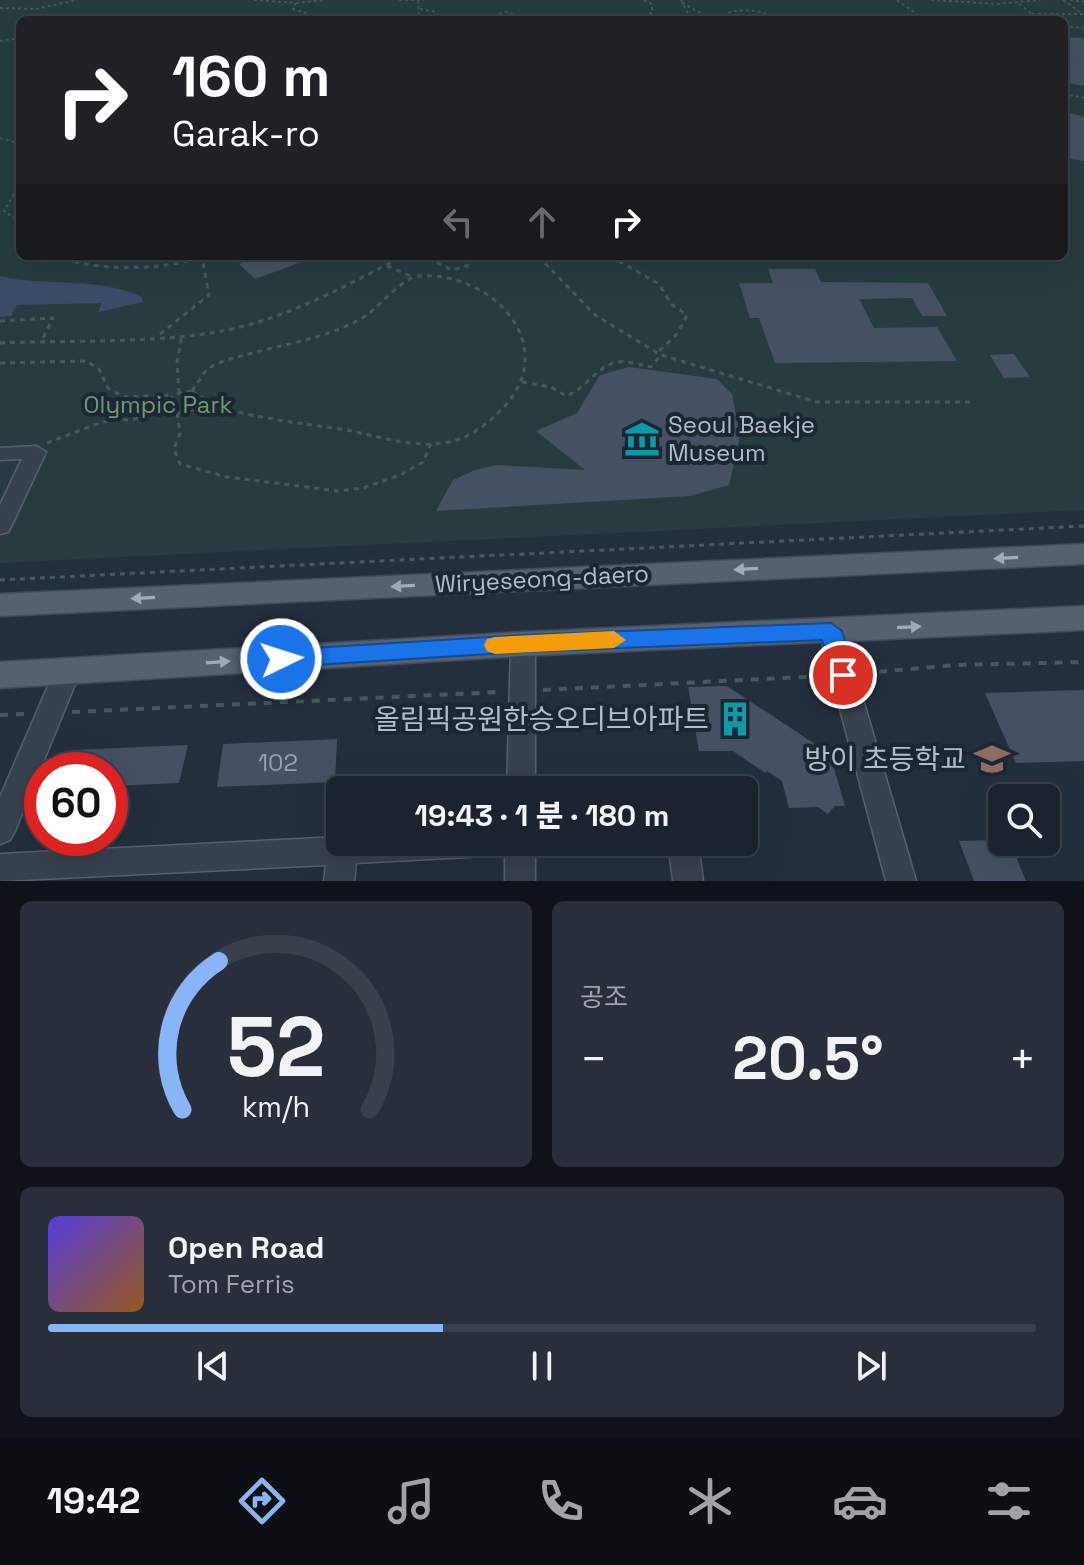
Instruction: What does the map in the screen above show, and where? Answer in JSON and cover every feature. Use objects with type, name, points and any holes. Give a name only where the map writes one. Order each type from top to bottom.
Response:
[{"type":"main road","name":"Wiryeseong-daero","points":[[0,605],[1084,554]]},
{"type":"main road","points":[[0,675],[1077,616]]},
{"type":"street","points":[[0,454],[36,452],[0,527]]},
{"type":"street","points":[[831,631],[901,881]]},
{"type":"street","points":[[521,776],[523,644]]},
{"type":"street","points":[[0,831],[67,672]]},
{"type":"street","points":[[0,868],[171,871],[341,866],[410,856]]},
{"type":"street","points":[[520,856],[520,881]]},
{"type":"street","points":[[685,856],[688,881]]},
{"type":"path","points":[[0,8],[36,9],[77,0]]},
{"type":"path","points":[[254,0],[296,3],[325,0]]},
{"type":"path","points":[[399,0],[424,0]]},
{"type":"path","points":[[641,16],[652,13],[652,4],[643,0]]},
{"type":"path","points":[[897,0],[919,16]]},
{"type":"path","points":[[931,0],[1019,4],[1040,0]]},
{"type":"path","points":[[1063,0],[1084,14]]},
{"type":"path","points":[[1070,0],[1084,2]]},
{"type":"path","points":[[417,16],[420,9],[418,2]]},
{"type":"path","points":[[682,2],[710,16]]},
{"type":"path","points":[[296,3],[293,9],[315,16]]},
{"type":"path","points":[[1019,4],[1035,16]]},
{"type":"path","points":[[420,9],[436,12],[439,16]]},
{"type":"path","points":[[725,16],[733,10],[753,10],[769,16]]},
{"type":"path","points":[[488,16],[503,12],[525,16]]},
{"type":"path","points":[[1032,14],[1084,14]]},
{"type":"path","points":[[16,191],[4,211],[16,219]]},
{"type":"path","points":[[68,260],[117,265],[178,260]]},
{"type":"path","points":[[159,335],[209,295],[202,260]]},
{"type":"path","points":[[0,343],[182,336],[231,329],[269,319],[328,296],[397,260]]},
{"type":"path","points":[[442,260],[438,263],[449,270]]},
{"type":"path","points":[[444,276],[449,270],[470,265],[471,260]]},
{"type":"path","points":[[542,260],[595,315],[659,354],[817,402],[971,402]]},
{"type":"path","points":[[522,382],[551,387],[562,395],[573,394],[590,385],[599,371],[611,364],[622,362],[651,367],[678,333],[687,315],[671,304],[659,284],[617,260]]},
{"type":"path","points":[[204,402],[238,416],[274,423],[320,426],[394,440],[431,443],[453,441],[490,421],[513,397],[522,382],[525,355],[511,316],[482,288],[444,276],[413,277],[387,266]]},
{"type":"path","points":[[192,391],[211,366],[335,331],[383,305],[398,285],[413,277]]},
{"type":"path","points":[[0,321],[53,318],[42,340]]},
{"type":"path","points":[[179,393],[177,362],[182,336]]},
{"type":"path","points":[[0,363],[86,361],[99,369],[108,388],[124,397],[192,391],[202,395],[204,402]]},
{"type":"path","points":[[168,410],[166,401],[173,395]]},
{"type":"path","points":[[36,452],[55,438],[77,429],[168,410],[177,413],[190,411],[204,402]]},
{"type":"path","points":[[177,413],[180,433],[174,449],[180,464],[221,479],[279,482],[324,491],[361,488],[397,477],[423,462],[431,443]]},
{"type":"path","points":[[0,580],[1084,526]]},
{"type":"green space","name":"Olympic Park","points":[[0,0],[1084,0],[1084,510],[0,563]]},
{"type":"water","points":[[0,276],[107,286],[142,297],[143,302],[98,312],[102,303],[17,305],[11,316],[0,317]]},
{"type":"building","points":[[1068,37],[1084,38],[1084,86],[1068,83]]},
{"type":"building","points":[[1068,112],[1084,117],[1084,161],[1068,159]]},
{"type":"building","points":[[246,260],[307,260],[255,279],[239,264]]},
{"type":"building","points":[[768,269],[815,269],[821,282],[928,283],[947,316],[922,316],[912,298],[859,299],[874,328],[937,327],[957,361],[775,363],[759,318],[750,318],[739,283],[773,283]]},
{"type":"building","points":[[1014,354],[1030,377],[1004,378],[990,355]]},
{"type":"building","name":"Seoul Baekje Museum","points":[[629,367],[717,379],[732,394],[740,436],[729,485],[690,496],[436,511],[453,480],[475,470],[496,465],[585,470],[536,431],[577,413],[600,375]]},
{"type":"building","name":"올림픽공원한승오디브아파트","points":[[727,686],[830,754],[845,806],[835,806],[828,814],[818,807],[789,808],[782,781],[767,771],[765,773],[733,751],[699,751],[688,687]]},
{"type":"building","points":[[1084,690],[1084,761],[1016,763],[985,693]]},
{"type":"building","points":[[337,739],[335,776],[326,776],[326,782],[217,787],[223,744]]},
{"type":"building","points":[[188,745],[179,783],[128,785],[128,752],[73,750]]},
{"type":"building","points":[[988,840],[988,856],[1016,856],[1026,881],[974,881],[959,841]]},
{"type":"slow traffic","points":[[495,645],[614,640]]},
{"type":"place","name":"Seoul Baekje Museum","points":[[642,439]]},
{"type":"place","name":"올림픽공원한승오디브아파트","points":[[735,719]]},
{"type":"place","name":"방이 초등학교","points":[[992,759]]},
{"type":"route","points":[[281,659],[523,644],[831,631],[843,675]]}]
